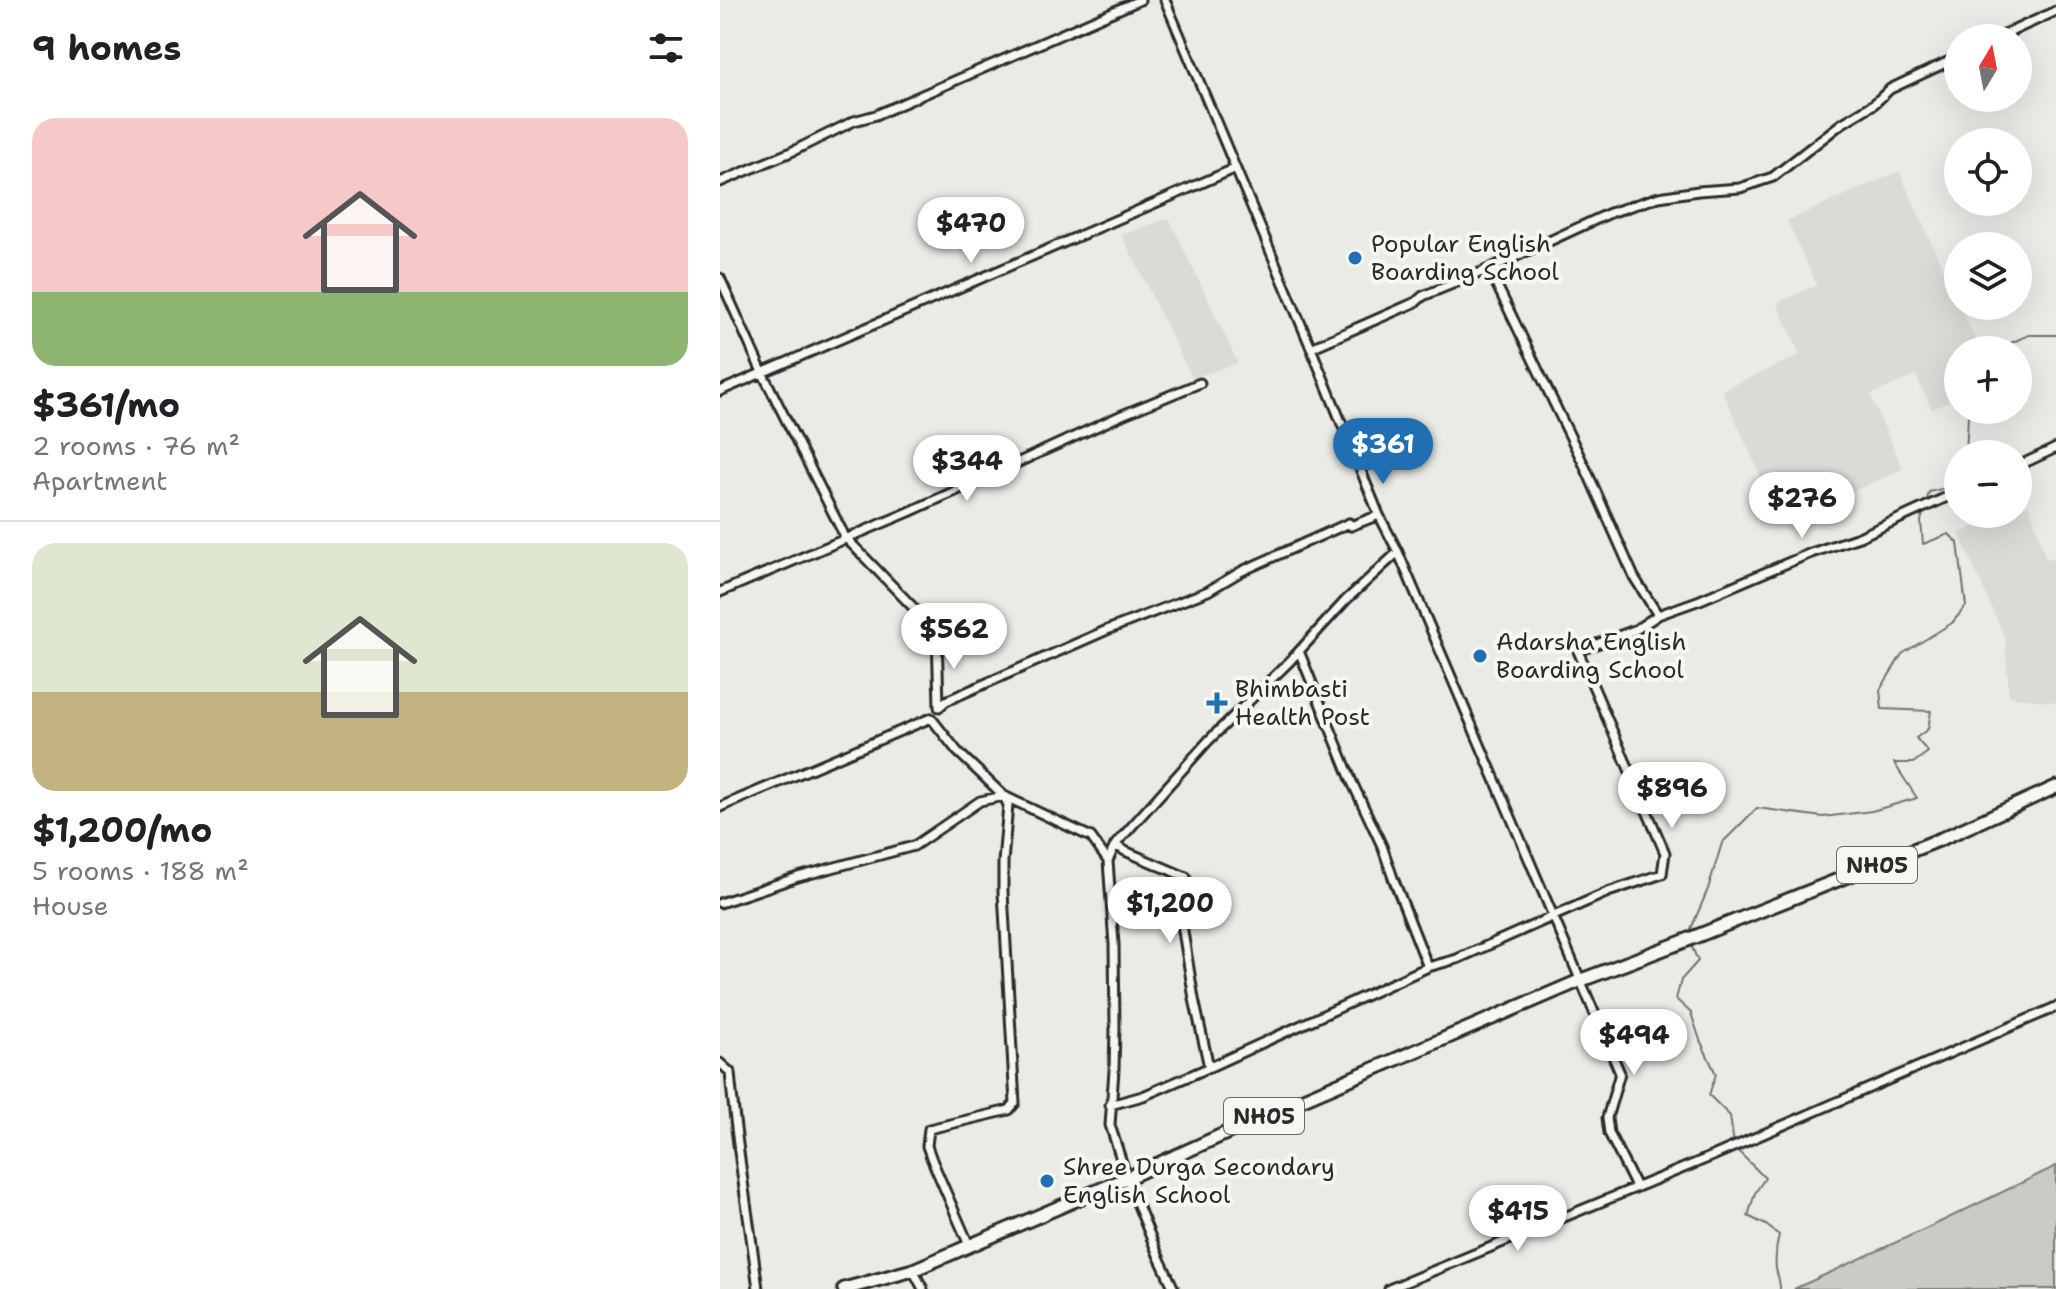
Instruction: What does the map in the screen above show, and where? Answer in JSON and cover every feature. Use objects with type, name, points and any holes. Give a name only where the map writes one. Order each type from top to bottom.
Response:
[{"type":"main road","name":"NH05","points":[[844,1289],[913,1270],[1579,981],[1941,839],[2056,787]]},
{"type":"street","points":[[720,182],[854,121],[876,115],[1140,0]]},
{"type":"street","points":[[1165,0],[1379,515],[1398,552],[1620,1073],[1607,1118],[1609,1133],[1636,1187]]},
{"type":"street","points":[[2028,24],[2056,11]]},
{"type":"street","points":[[1311,348],[1610,213],[1659,197],[1740,188],[1773,177],[1890,89],[1944,64]]},
{"type":"street","points":[[720,391],[1234,169]]},
{"type":"street","points":[[1489,269],[1585,467],[1634,577],[1658,615]]},
{"type":"street","points":[[720,278],[762,372],[845,537],[937,632],[939,707],[946,701],[1107,630],[1208,591],[1242,571],[1349,523],[1351,526],[1379,515]]},
{"type":"street","points":[[720,592],[1200,383]]},
{"type":"street","points":[[2032,459],[2056,448]]},
{"type":"street","points":[[1110,1105],[1143,1096],[1428,967],[1457,959],[1608,892],[1662,874],[1665,853],[1578,651],[1637,629],[1658,615],[1811,553],[1859,537],[1944,498]]},
{"type":"street","points":[[1174,1289],[1127,1178],[1110,1125],[1115,1027],[1114,944],[1108,861],[1115,845],[1209,740],[1346,600],[1398,552]]},
{"type":"street","points":[[1299,651],[1352,782],[1382,846],[1428,967]]},
{"type":"street","points":[[720,807],[931,718],[957,751],[1004,796],[1091,837],[1108,861]]},
{"type":"street","points":[[720,903],[798,877],[914,846],[980,801],[1004,796]]},
{"type":"street","points":[[969,1245],[927,1146],[929,1129],[1009,1110],[1015,1103],[1003,892],[1008,805],[1004,796]]},
{"type":"street","points":[[1115,845],[1186,877],[1182,925],[1209,1067]]},
{"type":"street","points":[[1389,1289],[1745,1142],[2056,1007]]},
{"type":"street","points":[[720,1063],[730,1072],[758,1289]]},
{"type":"street","points":[[913,1270],[923,1289]]},
{"type":"shaded area","points":[[1899,171],[1944,271],[1944,320],[1966,320],[1974,336],[1944,336],[1944,403],[1932,409],[1916,375],[1870,395],[1903,469],[1782,523],[1722,390],[1800,355],[1777,303],[1817,285],[1787,221]]},
{"type":"shaded area","points":[[1169,218],[1238,363],[1192,378],[1122,235]]},
{"type":"shaded area","points":[[2032,515],[2046,559],[2056,557],[2056,703],[2009,696],[2005,638],[1959,533],[1972,528],[2032,528]]},
{"type":"shaded area","points":[[2056,1166],[2056,1289],[1794,1289],[1936,1224]]},
{"type":"waterway","points":[[2027,336],[2056,335]]},
{"type":"waterway","points":[[1967,440],[1968,424]]},
{"type":"waterway","points":[[1926,503],[1929,492],[1944,488]]},
{"type":"waterway","points":[[1688,936],[1708,889],[1722,843],[1757,808],[1823,817],[1872,811],[1917,798],[1894,763],[1913,763],[1928,752],[1916,738],[1928,729],[1931,711],[1882,709],[1880,690],[1902,654],[1952,623],[1966,606],[1958,543],[1949,534],[1923,544],[1921,521],[1924,510]]},
{"type":"waterway","points":[[1691,945],[1698,961],[1681,980],[1676,999],[1691,1013],[1716,1074],[1709,1095],[1730,1116],[1734,1145]]},
{"type":"waterway","points":[[1737,1150],[1765,1178],[1755,1193],[1748,1216],[1779,1235],[1776,1269],[1780,1289]]},
{"type":"place","name":"Popular English Boarding School","points":[[1355,258]]},
{"type":"place","name":"Adarsha English Boarding School","points":[[1480,656]]},
{"type":"place","name":"Bhimbasti Health Post","points":[[1217,703]]},
{"type":"place","name":"Shree Durga Secondary English School","points":[[1047,1181]]}]
